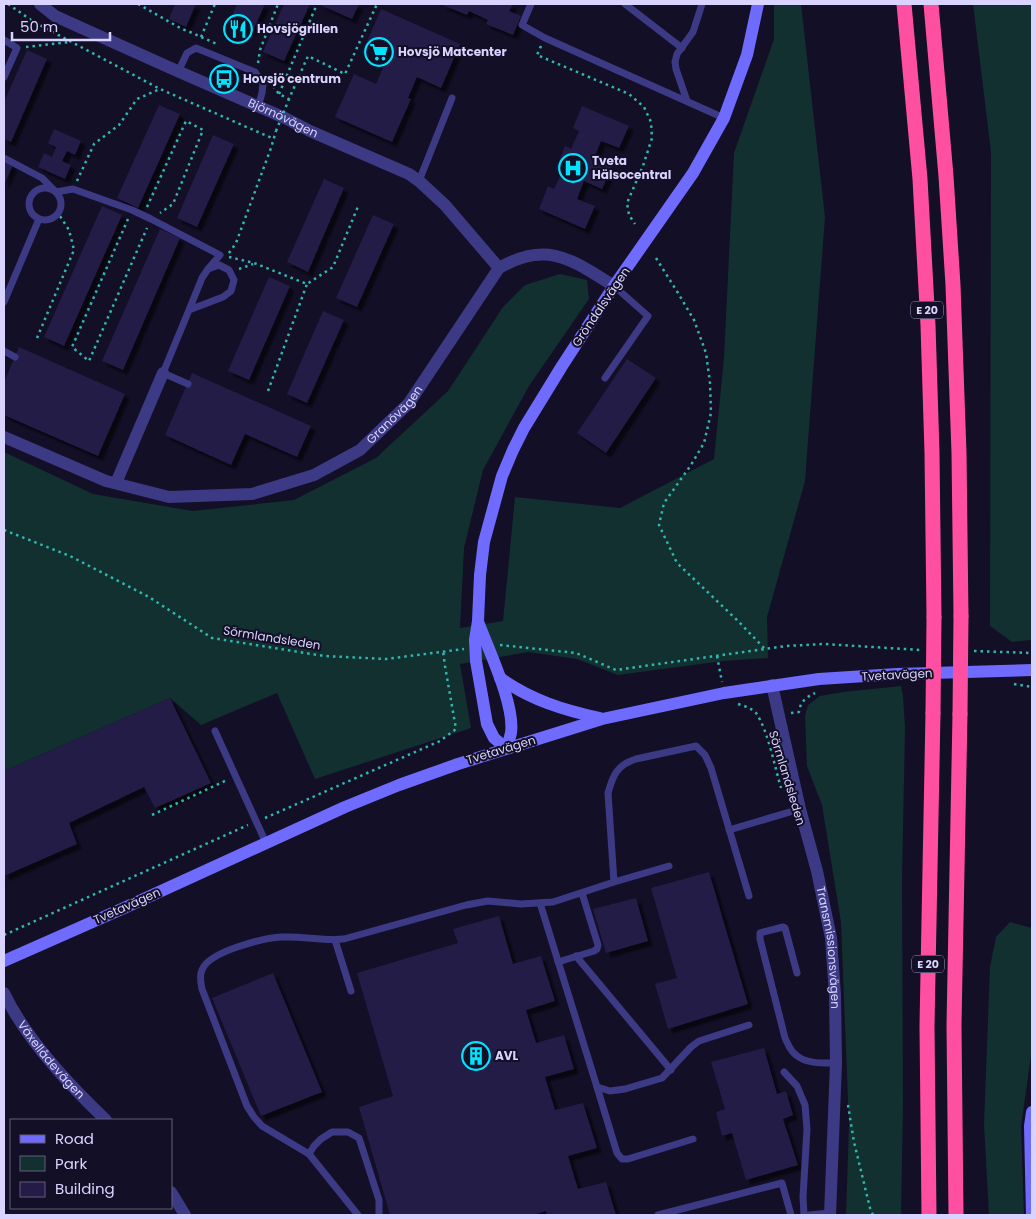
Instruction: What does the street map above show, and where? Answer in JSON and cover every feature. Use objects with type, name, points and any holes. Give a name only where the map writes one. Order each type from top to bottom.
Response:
[{"type":"highway","name":"E 20","points":[[904,4],[920,179],[928,325],[932,452],[934,617],[927,1026],[929,1215]]},
{"type":"highway","name":"E 20","points":[[931,4],[954,286],[959,453],[961,616],[954,1025],[956,1215]]},
{"type":"main road","name":"Gröndalsvägen","points":[[478,621],[500,678],[511,718],[511,734],[506,748],[494,738],[487,724],[476,661],[480,575],[484,542],[492,509],[513,450],[524,428],[614,286],[693,173],[724,118],[746,55],[758,4]]},
{"type":"main road","name":"Tvetavägen","points":[[4,961],[399,785],[506,748],[602,718],[724,693],[819,679],[897,674],[1032,670]]},
{"type":"main road","points":[[500,678],[512,687],[537,700],[570,712],[602,718]]},
{"type":"main road","points":[[1032,1112],[1030,1126],[1032,1215]]},
{"type":"street","name":"Björnövägen","points":[[40,4],[55,16],[409,174],[445,205],[499,268]]},
{"type":"street","points":[[499,268],[512,261],[542,254],[558,256],[578,264],[614,286]]},
{"type":"street","name":"Granövägen","points":[[4,437],[106,480],[169,498],[252,494],[314,475],[360,450],[409,403],[499,268]]},
{"type":"street","points":[[116,483],[162,373]]},
{"type":"street","name":"Transmissionsvägen","points":[[772,685],[794,811],[817,872],[831,938],[835,994],[836,1063],[830,1214]]},
{"type":"street","name":"Växellådevägen","points":[[4,993],[20,1022],[33,1039],[64,1076],[105,1119]]},
{"type":"street","points":[[172,1194],[186,1215]]},
{"type":"lane","points":[[531,4],[522,25],[545,38],[724,118]]},
{"type":"lane","points":[[625,4],[682,48]]},
{"type":"lane","points":[[687,101],[675,62],[677,54],[693,32],[702,4]]},
{"type":"lane","points":[[4,40],[17,48],[4,77]]},
{"type":"lane","points":[[178,72],[187,53],[196,48],[256,72],[263,84],[258,107]]},
{"type":"lane","points":[[419,181],[452,98]]},
{"type":"lane","points":[[4,158],[42,178],[56,192],[61,202],[58,213],[49,219],[39,219],[31,212],[29,200],[35,191],[45,188],[56,192],[73,189],[132,210],[220,255],[202,278],[162,373],[188,384]]},
{"type":"lane","points":[[4,302],[39,219]]},
{"type":"lane","points":[[189,310],[222,297],[231,291],[234,280],[229,270],[219,265],[208,269]]},
{"type":"lane","points":[[605,378],[648,316],[614,286]]},
{"type":"lane","points":[[4,352],[15,356]]},
{"type":"lane","points":[[215,732],[266,843]]},
{"type":"lane","points":[[614,882],[608,793],[617,770],[636,758],[696,746],[705,755],[711,768],[749,896]]},
{"type":"lane","points":[[729,830],[794,811]]},
{"type":"lane","points":[[358,1215],[309,1154],[262,1126],[247,1106],[200,981],[202,970],[206,964],[224,953],[266,939],[282,937],[334,940],[355,936],[466,905],[488,901],[521,904],[552,902],[669,866]]},
{"type":"lane","points":[[558,962],[594,951],[598,945],[582,892]]},
{"type":"lane","points":[[540,903],[617,1153],[622,1159],[628,1159],[693,1139]]},
{"type":"lane","points":[[797,973],[785,928],[760,933],[785,1038],[791,1049],[795,1055],[808,1060],[836,1063]]},
{"type":"lane","points":[[334,940],[351,991]]},
{"type":"lane","points":[[576,956],[670,1070]]},
{"type":"lane","points":[[598,1087],[610,1090],[625,1089],[662,1078],[690,1047],[699,1041],[749,1025]]},
{"type":"lane","points":[[784,1072],[797,1086],[805,1105],[807,1129],[802,1197],[804,1215]]},
{"type":"lane","points":[[309,1154],[321,1139],[332,1132],[348,1132],[358,1138],[379,1200],[380,1215]]},
{"type":"lane","points":[[658,1215],[782,1183],[791,1215]]},
{"type":"lane","points":[[809,1215],[830,1214]]},
{"type":"path","points":[[8,4],[34,22],[160,89],[274,138]]},
{"type":"path","points":[[138,4],[182,29],[226,48]]},
{"type":"path","points":[[196,48],[214,4]]},
{"type":"path","points":[[258,64],[260,50],[278,4]]},
{"type":"path","points":[[280,94],[317,4]]},
{"type":"path","points":[[307,284],[254,264],[226,256],[236,243],[276,131],[308,56],[345,74],[377,4]]},
{"type":"path","points":[[545,38],[537,55],[629,94],[644,107],[651,122],[652,138],[643,166],[627,203],[629,215],[635,224]]},
{"type":"path","points":[[17,48],[70,42]]},
{"type":"path","points":[[250,60],[258,64],[262,69]]},
{"type":"path","points":[[270,80],[280,94],[289,99]]},
{"type":"path","points":[[73,189],[94,144],[119,125],[137,99],[160,89]]},
{"type":"path","points":[[132,210],[72,348],[89,361],[152,219],[173,204],[203,130],[186,121],[144,216]]},
{"type":"path","points":[[268,391],[307,284],[334,267],[360,204]]},
{"type":"path","points":[[37,338],[74,250],[69,230],[58,213]]},
{"type":"path","points":[[656,258],[694,320],[706,353],[711,413],[704,443],[664,503],[659,525],[678,563],[731,613],[764,648]]},
{"type":"path","points":[[231,272],[254,264]]},
{"type":"path","name":"Sörmlandsleden","points":[[4,530],[70,556],[149,597],[212,638],[324,656],[360,658],[386,659],[465,648]]},
{"type":"path","points":[[496,644],[576,654],[616,670],[764,648],[824,644],[922,650]]},
{"type":"path","points":[[968,651],[1032,653]]},
{"type":"path","points":[[717,656],[724,693]]},
{"type":"path","points":[[1013,684],[1032,687]]},
{"type":"path","points":[[760,721],[799,712],[800,705],[804,699],[821,692]]},
{"type":"path","name":"Sörmlandsleden","points":[[736,704],[751,709],[760,721],[794,811]]},
{"type":"path","points":[[152,815],[236,776]]},
{"type":"path","points":[[835,1093],[847,1098],[854,1142],[873,1215]]},
{"type":"green space","points":[[774,4],[801,4],[825,217],[805,481],[767,617],[768,658],[723,661],[618,675],[577,659],[528,652],[460,664],[471,728],[315,779],[277,693],[201,725],[170,698],[4,771],[4,452],[93,494],[193,511],[294,500],[376,458],[448,391],[503,307],[525,285],[560,274],[587,280],[589,299],[529,386],[483,470],[464,548],[460,628],[503,621],[515,497],[620,508],[714,459],[724,358],[734,153],[774,39]]},
{"type":"green space","points":[[973,4],[1032,4],[1032,640],[1012,642],[990,626],[991,152]]},
{"type":"green space","points":[[901,686],[905,727],[902,882],[903,1104],[901,1215],[846,1215],[849,1125],[841,922],[822,805],[807,766],[805,716],[808,705],[820,696]]},
{"type":"green space","points":[[1010,922],[1032,928],[1032,1049],[1021,1126],[1024,1215],[989,1215],[984,1124],[990,967],[996,937]]},
{"type":"building","points":[[175,4],[196,4],[186,27],[169,19]]},
{"type":"building","points":[[237,4],[265,4],[253,31],[230,21]]},
{"type":"building","points":[[284,4],[310,4],[284,61],[263,52]]},
{"type":"building","points":[[318,4],[359,4],[352,19]]},
{"type":"building","points":[[440,4],[513,4],[509,11],[521,16],[513,35],[486,24],[488,20],[469,11],[467,15]]},
{"type":"building","points":[[381,9],[460,44],[441,88],[417,77],[408,98],[411,99],[392,142],[335,117],[354,74],[376,84],[385,63],[362,53]]},
{"type":"building","points":[[27,50],[47,59],[11,142],[4,139],[4,102]]},
{"type":"building","points":[[159,105],[180,114],[138,208],[117,198]]},
{"type":"building","points":[[582,106],[629,126],[619,148],[601,141],[594,159],[612,167],[602,189],[584,181],[577,199],[595,206],[585,229],[539,209],[548,186],[554,189],[562,172],[556,169],[565,146],[571,149],[579,131],[573,128]]},
{"type":"building","points":[[54,129],[81,141],[75,155],[67,151],[62,161],[71,165],[65,179],[38,167],[44,153],[52,157],[56,147],[48,143]]},
{"type":"building","points":[[213,135],[234,144],[197,227],[177,218]]},
{"type":"building","points":[[4,161],[13,165],[4,185]]},
{"type":"building","points":[[324,179],[344,188],[308,272],[287,262]]},
{"type":"building","points":[[102,206],[122,215],[64,346],[44,337]]},
{"type":"building","points":[[373,215],[394,224],[357,307],[336,298]]},
{"type":"building","points":[[160,229],[180,238],[123,370],[102,361]]},
{"type":"building","points":[[269,277],[290,286],[249,380],[228,371]]},
{"type":"building","points":[[323,311],[344,320],[307,403],[287,394]]},
{"type":"building","points":[[19,347],[125,394],[98,456],[4,415],[4,382]]},
{"type":"building","points":[[627,359],[656,378],[606,453],[577,433]]},
{"type":"building","points":[[192,373],[311,426],[297,457],[245,434],[231,465],[165,435]]},
{"type":"building","points":[[170,698],[211,783],[155,808],[144,787],[69,823],[77,844],[4,876],[4,771]]},
{"type":"building","points":[[709,872],[748,1004],[668,1029],[655,984],[677,978],[651,888]]},
{"type":"building","points":[[636,898],[648,941],[606,953],[593,909]]},
{"type":"building","name":"AVL","points":[[499,916],[513,964],[541,956],[555,1001],[526,1010],[536,1043],[564,1035],[574,1069],[545,1077],[555,1110],[583,1103],[597,1148],[568,1156],[578,1189],[606,1182],[616,1215],[547,1215],[546,1211],[533,1215],[390,1215],[359,1107],[393,1096],[357,973],[458,943],[453,929]]},
{"type":"building","points":[[273,973],[322,1092],[261,1116],[212,998]]},
{"type":"building","points":[[764,1048],[777,1094],[786,1091],[793,1115],[783,1119],[798,1165],[746,1180],[732,1133],[722,1136],[716,1112],[725,1109],[711,1062]]},
{"type":"place","name":"Hovsjögrillen","points":[[238,29]]},
{"type":"place","name":"Hovsjö Matcenter","points":[[379,52]]},
{"type":"place","name":"Hovsjö centrum","points":[[224,79]]},
{"type":"place","name":"Tveta Hälsocentral","points":[[573,168]]},
{"type":"place","name":"AVL","points":[[476,1056]]}]
